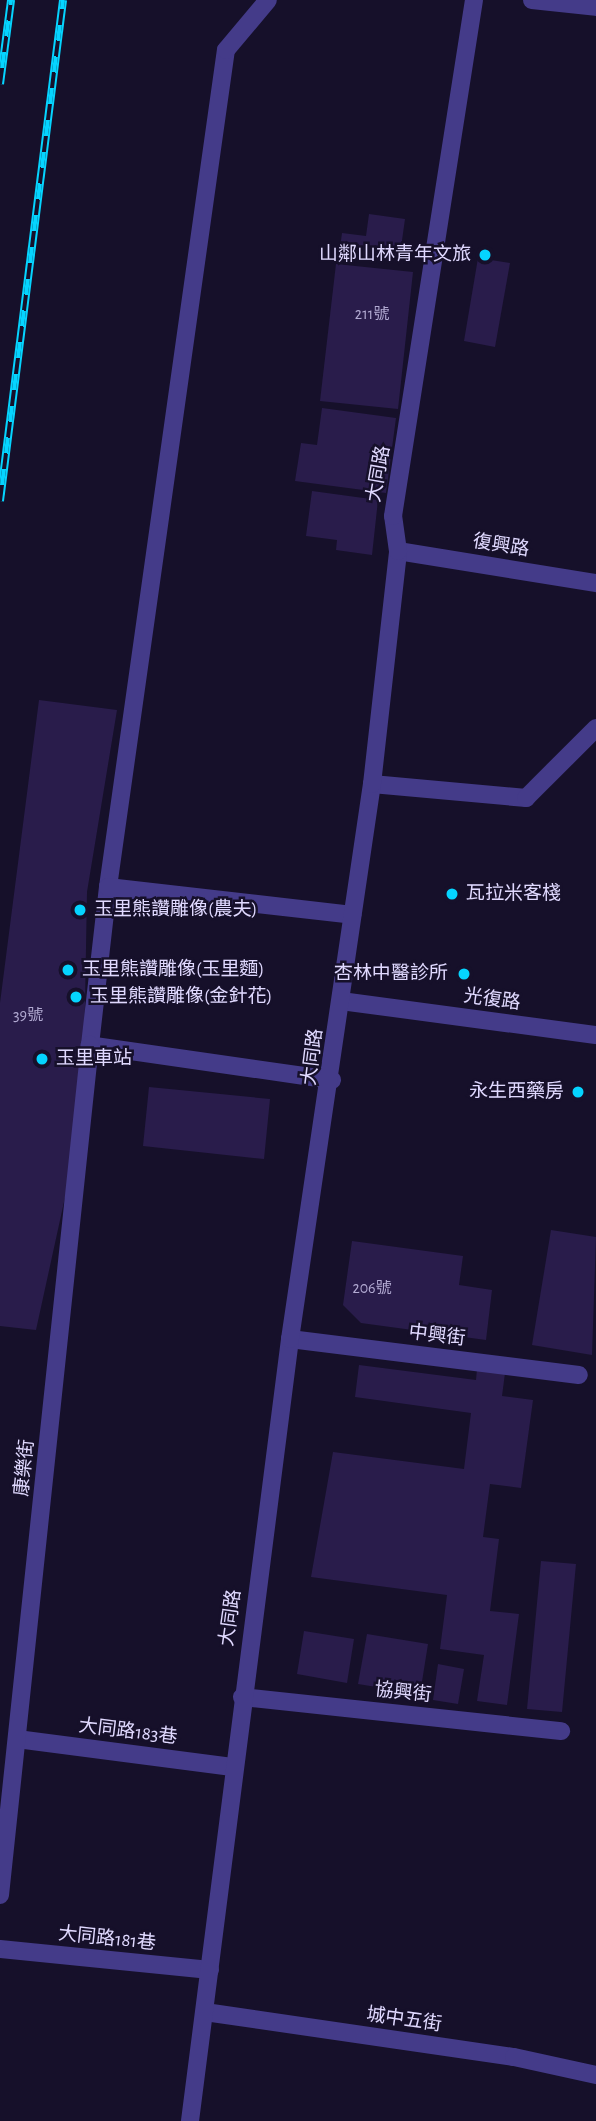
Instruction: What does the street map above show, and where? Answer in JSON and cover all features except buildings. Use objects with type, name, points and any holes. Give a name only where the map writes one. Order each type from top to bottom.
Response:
[{"type":"street","name":"康樂街","points":[[0,1894],[108,887],[226,50],[268,0]]},
{"type":"street","name":"大同路","points":[[190,2121],[242,1697],[290,1339],[332,1080],[352,915],[372,785],[398,551],[393,516],[474,0]]},
{"type":"street","points":[[532,0],[596,7]]},
{"type":"street","name":"復興路","points":[[398,551],[596,583]]},
{"type":"street","points":[[372,785],[526,798],[596,728]]},
{"type":"street","points":[[108,887],[352,915]]},
{"type":"street","name":"光復路","points":[[341,1001],[596,1035]]},
{"type":"street","points":[[90,1045],[332,1080]]},
{"type":"street","name":"中興街","points":[[290,1339],[579,1375]]},
{"type":"street","name":"協興街","points":[[242,1697],[561,1731]]},
{"type":"street","name":"大同路183巷","points":[[17,1739],[234,1767]]},
{"type":"street","name":"大同路181巷","points":[[0,1949],[210,1970]]},
{"type":"street","name":"城中五街","points":[[205,2012],[514,2057],[596,2076]]},
{"type":"railway","points":[[0,84],[11,0]]},
{"type":"railway","points":[[0,501],[63,0]]},
{"type":"place","name":"山鄰山林青年文旅","points":[[485,255]]},
{"type":"place","name":"瓦拉米客棧","points":[[452,894]]},
{"type":"place","name":"玉里熊讚雕像(農夫)","points":[[80,910]]},
{"type":"place","name":"玉里熊讚雕像(玉里麵)","points":[[68,970]]},
{"type":"place","name":"杏林中醫診所","points":[[464,974]]},
{"type":"place","name":"玉里熊讚雕像(金針花)","points":[[76,997]]},
{"type":"place","name":"玉里車站","points":[[42,1059]]},
{"type":"place","name":"永生西藥房","points":[[578,1092]]}]
